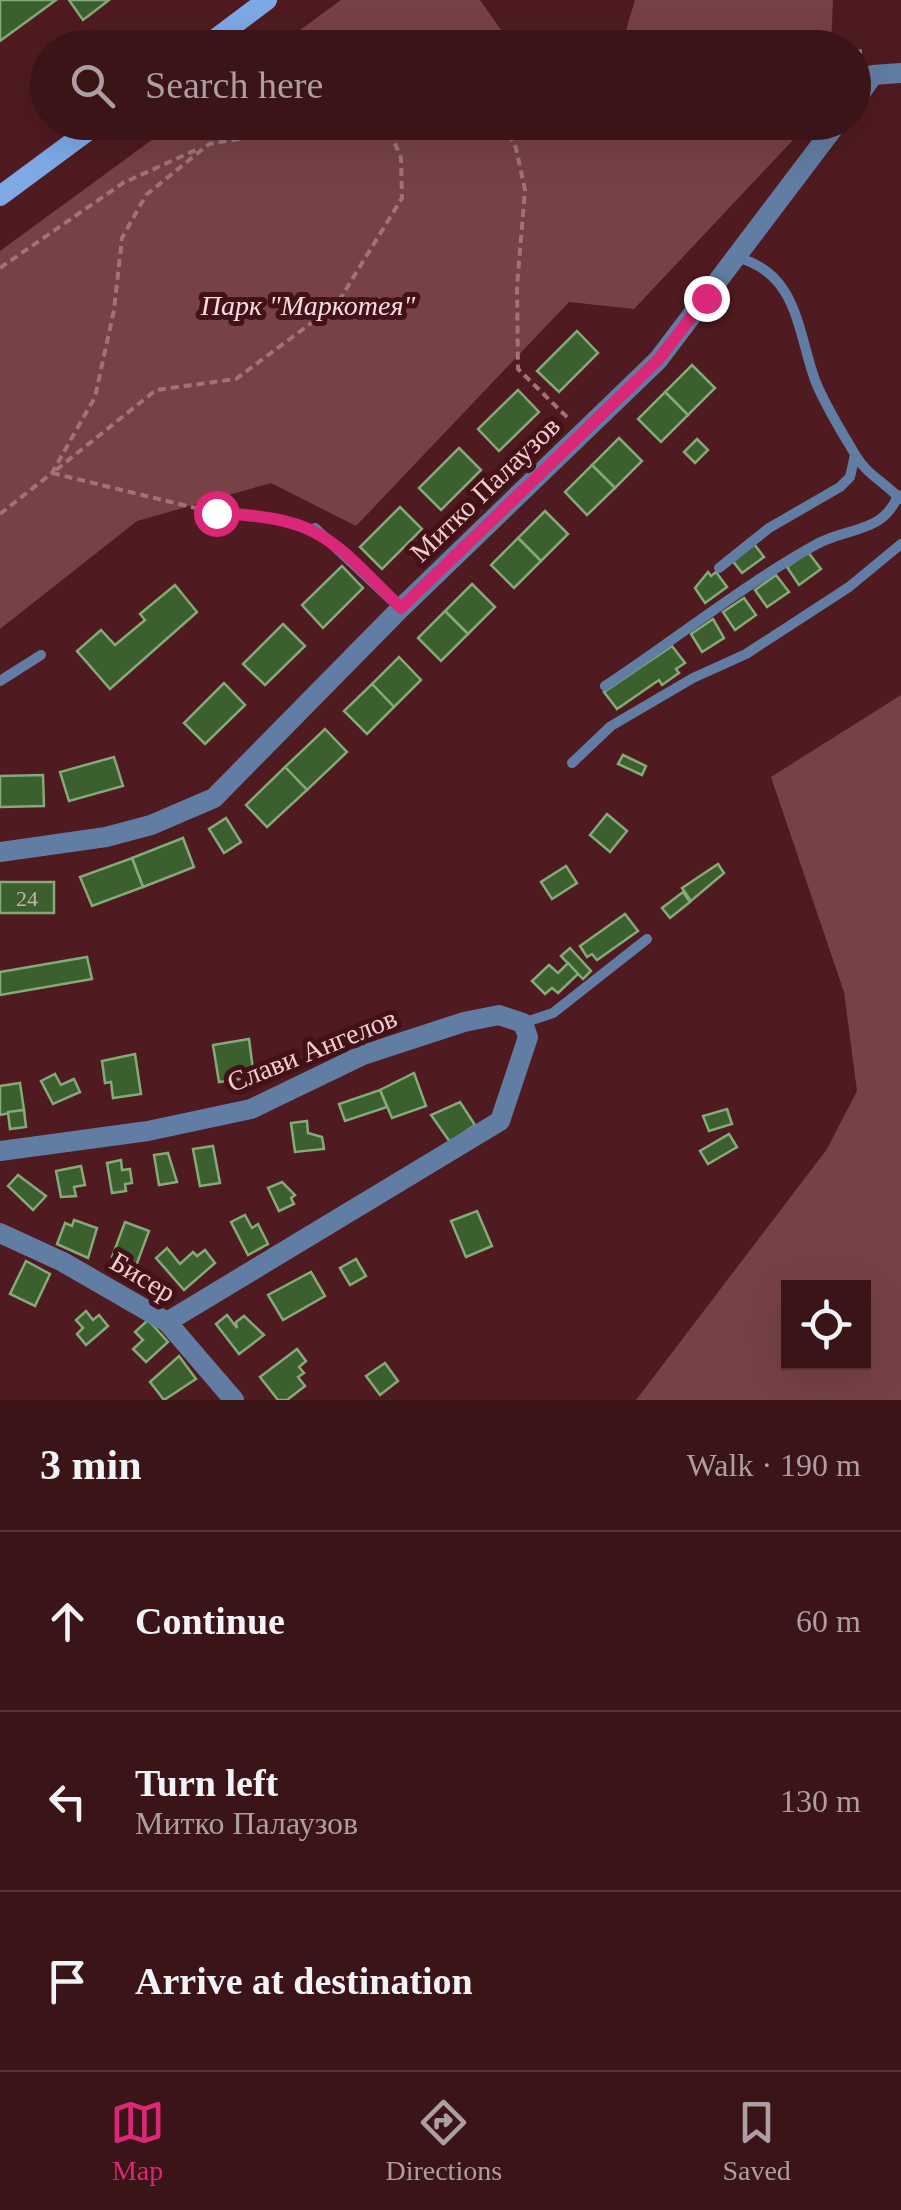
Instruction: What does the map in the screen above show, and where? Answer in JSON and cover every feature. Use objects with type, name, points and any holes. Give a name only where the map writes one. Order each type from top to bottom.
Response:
[{"type":"street","points":[[226,30],[267,0]]},
{"type":"street","points":[[871,79],[874,75],[899,72]]},
{"type":"street","points":[[0,196],[76,140]]},
{"type":"street","name":"Митко Палаузов","points":[[0,852],[106,837],[151,825],[214,798],[401,608],[658,360],[824,140]]},
{"type":"street","name":"Слави Ангелов","points":[[0,1151],[148,1130],[251,1109],[362,1055],[464,1022],[499,1014],[523,1024]]},
{"type":"street","points":[[167,1322],[500,1120],[528,1037],[523,1024]]},
{"type":"street","name":"Бисер","points":[[0,1232],[64,1262],[167,1322],[234,1400]]},
{"type":"lane","points":[[606,686],[820,542],[875,524],[892,513],[899,497],[864,470],[855,455],[816,381],[796,307],[773,276],[755,262],[736,257]]},
{"type":"lane","points":[[719,568],[769,528],[840,488],[850,477],[855,455]]},
{"type":"lane","points":[[315,528],[401,608]]},
{"type":"lane","points":[[572,762],[611,726],[692,678],[746,654],[850,587],[901,544]]},
{"type":"lane","points":[[0,681],[41,655]]},
{"type":"lane","points":[[523,1024],[554,1013],[647,939]]},
{"type":"path","points":[[0,268],[122,183],[209,144],[233,140]]},
{"type":"path","points":[[0,514],[156,390],[236,378],[337,304],[402,198],[401,158],[394,140]]},
{"type":"path","points":[[512,140],[525,190],[518,268],[518,369],[583,433]]},
{"type":"path","points":[[52,473],[95,396],[114,310],[122,238],[146,195],[209,144]]},
{"type":"path","points":[[52,473],[216,513],[274,516],[315,528]]},
{"type":"green space","points":[[341,0],[480,0],[501,30],[300,30]]},
{"type":"green space","points":[[635,0],[833,0],[832,30],[626,30]]},
{"type":"green space","name":"Парк \"Маркотея\"","points":[[152,140],[793,140],[634,309],[569,302],[356,526],[271,483],[137,521],[0,629],[0,251]]},
{"type":"green space","points":[[901,695],[901,1400],[636,1400],[827,1149],[857,1091],[844,992],[771,777]]},
{"type":"building","points":[[0,0],[56,0],[0,41]]},
{"type":"building","points":[[69,0],[109,0],[83,20]]},
{"type":"building","points":[[577,331],[598,353],[559,392],[537,371]]},
{"type":"building","points":[[692,365],[715,388],[688,415],[665,392]]},
{"type":"building","points":[[518,390],[539,412],[499,451],[478,429]]},
{"type":"building","points":[[665,392],[688,415],[661,442],[638,419]]},
{"type":"building","points":[[619,438],[642,461],[615,488],[592,465]]},
{"type":"building","points":[[697,439],[708,450],[695,463],[684,452]]},
{"type":"building","points":[[459,448],[481,470],[441,510],[419,488]]},
{"type":"building","points":[[592,465],[615,488],[587,515],[565,492]]},
{"type":"building","points":[[400,507],[422,529],[382,569],[360,547]]},
{"type":"building","points":[[545,511],[568,534],[541,561],[518,538]]},
{"type":"building","points":[[518,538],[541,561],[514,588],[491,565]]},
{"type":"building","points":[[754,544],[764,557],[742,573],[732,560]]},
{"type":"building","points":[[808,552],[821,569],[799,585],[787,567]]},
{"type":"building","points":[[342,566],[363,588],[323,628],[302,605]]},
{"type":"building","points":[[708,572],[711,576],[716,572],[727,587],[705,603],[695,588]]},
{"type":"building","points":[[776,575],[789,592],[767,607],[755,590]]},
{"type":"building","points":[[472,584],[495,607],[468,634],[445,611]]},
{"type":"building","points":[[175,585],[197,612],[110,689],[77,651],[101,630],[115,645],[145,620],[140,614]]},
{"type":"building","points":[[744,598],[756,615],[735,630],[723,612]]},
{"type":"building","points":[[445,611],[468,634],[441,661],[418,638]]},
{"type":"building","points":[[713,619],[724,638],[702,652],[691,634]]},
{"type":"building","points":[[283,624],[305,646],[265,685],[243,664]]},
{"type":"building","points":[[672,646],[685,663],[676,669],[679,673],[662,685],[659,680],[617,709],[604,692]]},
{"type":"building","points":[[399,657],[421,680],[394,707],[372,684]]},
{"type":"building","points":[[224,683],[245,705],[205,744],[184,723]]},
{"type":"building","points":[[372,684],[394,707],[367,734],[344,711]]},
{"type":"building","points":[[325,729],[347,752],[307,790],[285,767]]},
{"type":"building","points":[[623,755],[646,766],[642,775],[618,764]]},
{"type":"building","points":[[114,757],[123,786],[69,801],[60,772]]},
{"type":"building","points":[[285,767],[307,790],[267,827],[246,805]]},
{"type":"building","points":[[43,775],[44,806],[0,807],[0,776]]},
{"type":"building","points":[[607,814],[627,831],[610,852],[590,835]]},
{"type":"building","points":[[226,818],[241,842],[224,853],[209,829]]},
{"type":"building","points":[[183,838],[194,867],[143,887],[132,858]]},
{"type":"building","points":[[132,858],[143,887],[92,906],[80,877]]},
{"type":"building","points":[[718,864],[724,873],[691,901],[682,888]]},
{"type":"building","points":[[566,866],[577,883],[552,899],[541,882]]},
{"type":"building","points":[[0,882],[54,882],[54,913],[0,913]]},
{"type":"building","points":[[683,892],[690,902],[670,918],[662,908]]},
{"type":"building","points":[[625,914],[638,931],[597,960],[592,954],[587,957],[580,946]]},
{"type":"building","points":[[570,948],[591,971],[583,979],[561,956]]},
{"type":"building","points":[[87,957],[92,979],[0,995],[0,972]]},
{"type":"building","points":[[568,963],[578,974],[558,993],[552,988],[545,994],[532,981],[549,965],[558,973]]},
{"type":"building","points":[[249,1039],[254,1077],[219,1082],[213,1045]]},
{"type":"building","points":[[135,1054],[141,1094],[113,1098],[111,1082],[105,1083],[102,1061]]},
{"type":"building","points":[[414,1073],[426,1106],[392,1118],[380,1090]]},
{"type":"building","points":[[55,1074],[61,1085],[74,1079],[80,1092],[53,1104],[41,1081]]},
{"type":"building","points":[[20,1083],[24,1110],[0,1115],[0,1086]]},
{"type":"building","points":[[380,1090],[387,1107],[345,1121],[339,1104]]},
{"type":"building","points":[[460,1102],[475,1125],[450,1142],[431,1115]]},
{"type":"building","points":[[727,1109],[732,1124],[709,1131],[703,1116]]},
{"type":"building","points":[[24,1110],[26,1127],[10,1129],[8,1112]]},
{"type":"building","points":[[307,1121],[308,1133],[322,1137],[324,1149],[295,1152],[291,1123]]},
{"type":"building","points":[[729,1134],[737,1147],[708,1164],[700,1151]]},
{"type":"building","points":[[213,1146],[220,1183],[200,1186],[193,1149]]},
{"type":"building","points":[[168,1153],[177,1182],[159,1185],[154,1155]]},
{"type":"building","points":[[121,1160],[122,1170],[130,1169],[132,1183],[125,1184],[126,1191],[112,1193],[107,1163]]},
{"type":"building","points":[[81,1166],[85,1185],[74,1187],[76,1196],[61,1197],[56,1171]]},
{"type":"building","points":[[18,1175],[46,1196],[33,1210],[8,1186]]},
{"type":"building","points":[[282,1182],[295,1195],[291,1198],[294,1204],[279,1211],[268,1188]]},
{"type":"building","points":[[477,1211],[492,1246],[466,1257],[451,1221]]},
{"type":"building","points":[[245,1215],[252,1228],[258,1224],[268,1244],[248,1255],[231,1222]]},
{"type":"building","points":[[74,1220],[97,1228],[88,1258],[57,1244],[65,1223],[72,1226]]},
{"type":"building","points":[[125,1222],[149,1231],[136,1266],[112,1257]]},
{"type":"building","points":[[167,1248],[180,1264],[193,1252],[197,1256],[205,1250],[215,1263],[184,1290],[156,1258]]},
{"type":"building","points":[[356,1259],[366,1276],[350,1285],[340,1268]]},
{"type":"building","points":[[26,1261],[50,1274],[35,1306],[10,1294]]},
{"type":"building","points":[[311,1272],[325,1296],[283,1320],[268,1295]]},
{"type":"building","points":[[86,1311],[93,1320],[99,1315],[108,1326],[86,1345],[77,1334],[83,1328],[76,1320]]},
{"type":"building","points":[[227,1315],[237,1328],[236,1322],[244,1316],[264,1335],[239,1354],[216,1324]]},
{"type":"building","points":[[148,1320],[168,1342],[146,1362],[133,1349],[143,1340],[135,1332]]},
{"type":"building","points":[[297,1349],[306,1361],[299,1367],[304,1373],[298,1377],[305,1386],[287,1400],[278,1400],[260,1377]]},
{"type":"building","points":[[179,1356],[196,1379],[164,1400],[150,1382]]},
{"type":"building","points":[[385,1363],[398,1381],[380,1395],[366,1376]]},
{"type":"route","points":[[216,513],[274,516],[315,528],[401,608],[658,360],[706,298]]}]
